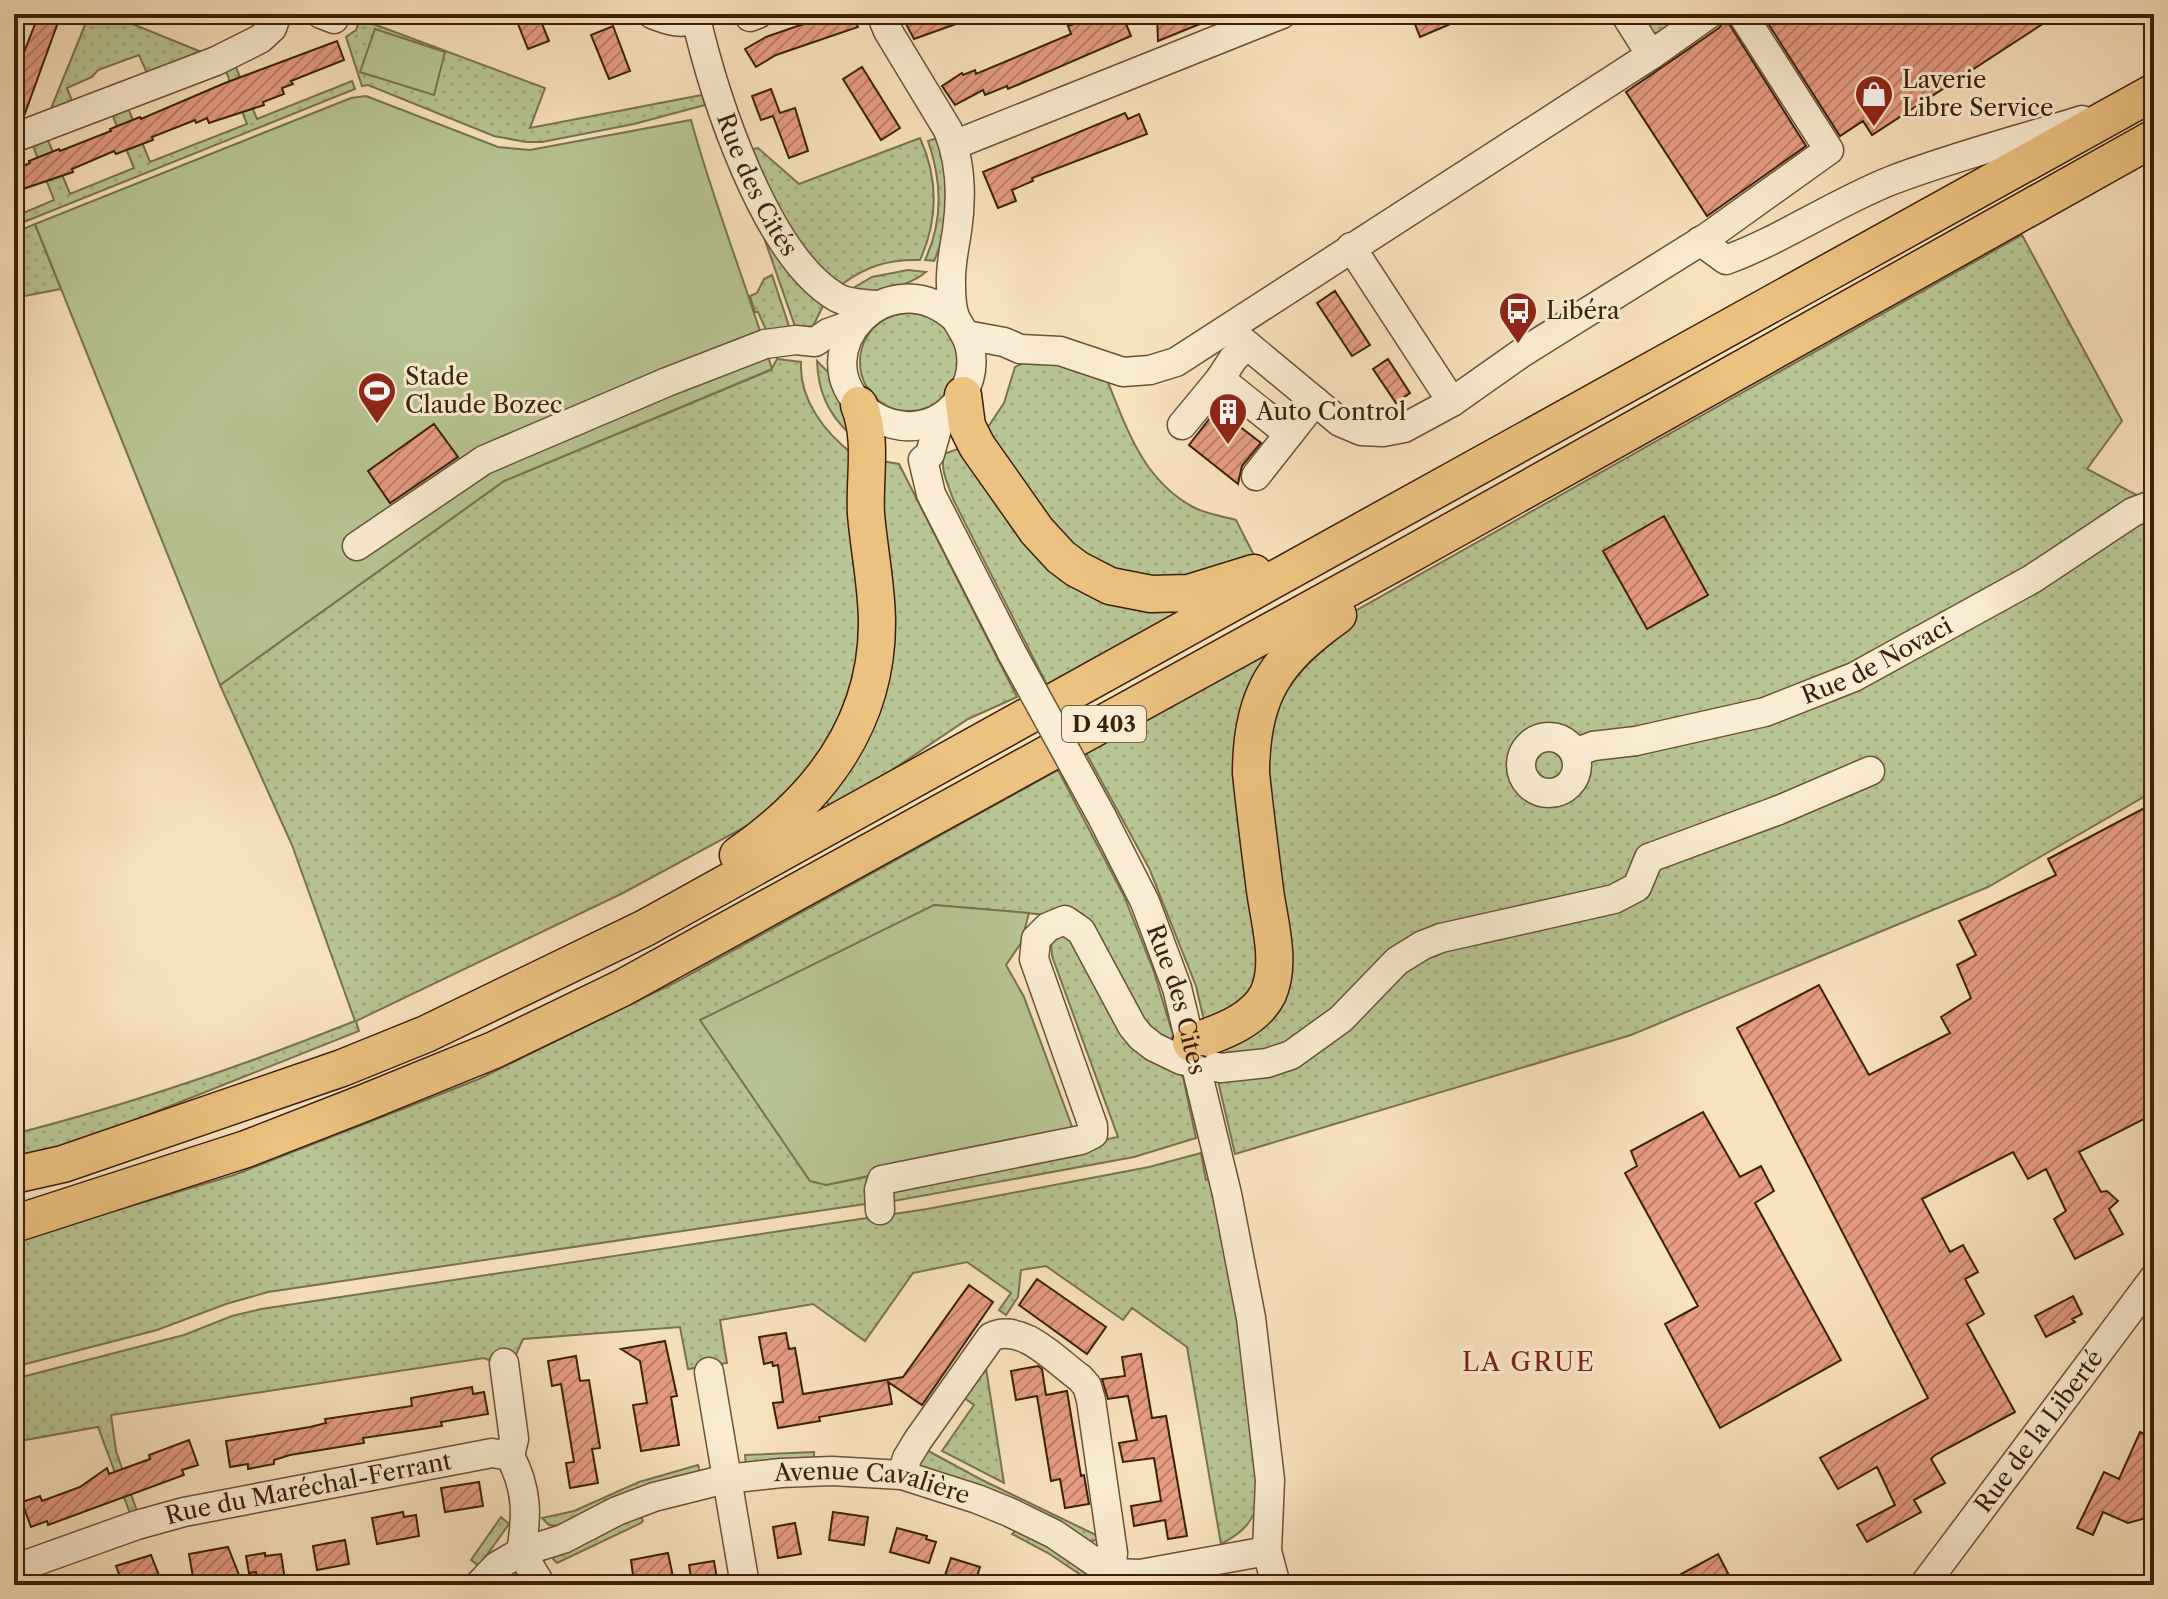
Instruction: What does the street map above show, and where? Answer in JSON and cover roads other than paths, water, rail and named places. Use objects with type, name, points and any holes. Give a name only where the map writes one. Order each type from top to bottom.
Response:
[{"type":"main road","name":"D 403","points":[[14,1175],[63,1164],[342,1068],[426,1034],[645,928],[2145,97]]},
{"type":"main road","name":"D 403","points":[[14,1224],[246,1149],[494,1050],[622,988],[1409,555],[2154,138]]},
{"type":"main road","points":[[645,928],[688,885],[740,854],[798,807],[819,784],[851,733],[868,684],[877,625],[866,503],[867,437],[865,420],[852,390]]},
{"type":"main road","points":[[957,398],[971,436],[1037,531],[1061,557],[1110,586],[1151,594],[1189,593],[1331,548]]},
{"type":"main road","points":[[1194,1053],[1258,1007],[1272,979],[1274,961],[1251,773],[1251,749],[1260,702],[1270,681],[1294,649],[1336,616],[1384,587],[1409,555]]},
{"type":"street","points":[[14,138],[216,61],[260,39],[272,28],[279,14]]},
{"type":"street","points":[[652,14],[686,23],[695,17]]},
{"type":"street","points":[[881,14],[888,31],[948,130],[960,173],[951,287],[972,358],[957,398],[930,454],[923,460]]},
{"type":"street","points":[[954,145],[1240,23],[1282,14]]},
{"type":"street","points":[[1625,14],[1651,55]]},
{"type":"street","points":[[952,257],[937,269],[916,298],[938,305],[961,327],[1020,349],[1060,351],[1123,372],[1150,370],[1176,362],[1238,337],[1351,247],[1651,55],[1709,14]]},
{"type":"street","points":[[1238,337],[1340,422],[1361,431],[1383,432],[1404,428],[1452,402],[1523,352],[1700,241],[1829,150],[1742,14]]},
{"type":"street","name":"Rue des Cités","points":[[695,17],[747,173],[778,232],[802,266],[835,297],[878,305]]},
{"type":"street","points":[[1700,241],[1726,260],[1752,251],[1843,202],[1891,181],[2145,97]]},
{"type":"street","points":[[1351,247],[1452,402]]},
{"type":"street","name":"Rue des Cités","points":[[916,298],[897,298],[878,305],[856,323],[828,333],[815,342],[852,390],[882,421],[894,425],[913,456],[923,460],[931,494],[1012,653],[1102,817],[1149,913],[1177,988],[1227,1194],[1251,1318],[1268,1465],[1270,1522],[1267,1551],[1276,1585]]},
{"type":"street","points":[[852,390],[845,348],[856,323]]},
{"type":"street","points":[[1182,425],[1233,359],[1238,337]]},
{"type":"street","points":[[357,546],[484,460],[765,344],[796,340],[815,342]]},
{"type":"street","points":[[894,425],[918,425],[1020,349]]},
{"type":"street","points":[[1220,379],[1289,434]]},
{"type":"street","points":[[1256,476],[1315,401]]},
{"type":"street","name":"Rue de Novaci","points":[[1575,753],[1593,746],[1636,741],[1765,712],[1854,677],[2032,579],[2133,512],[2154,504]]},
{"type":"street","points":[[880,1210],[882,1180],[1081,1140],[1093,1134],[1093,1126],[1034,959],[1036,939],[1048,927],[1065,920],[1081,931],[1132,1026],[1154,1047],[1194,1053],[1241,1068],[1291,1055],[1341,1019],[1397,961],[1423,945],[1441,938],[1614,899],[1637,887],[1649,858],[1779,810],[1870,771]]},
{"type":"street","name":"Rue de la Liberté","points":[[1924,1585],[2154,1278]]},
{"type":"street","points":[[902,1475],[907,1458],[918,1440],[991,1337],[1001,1332],[1024,1337],[1087,1386],[1113,1553],[1106,1579],[1267,1551]]},
{"type":"street","points":[[504,1363],[514,1439],[510,1456],[519,1475],[527,1517],[521,1552],[541,1585]]},
{"type":"street","points":[[709,1372],[745,1585]]},
{"type":"street","name":"Rue du Maréchal-Ferrant","points":[[14,1569],[137,1525],[184,1512],[492,1453],[510,1456]]},
{"type":"street","name":"Avenue Cavalière","points":[[479,1585],[497,1566],[521,1552],[563,1539],[617,1511],[654,1497],[726,1479],[832,1471],[902,1475],[977,1499],[1054,1534],[1106,1579]]},
{"type":"place","name":"Laverie Libre Service","points":[[1874,128]]},
{"type":"place","name":"Libéra","points":[[1518,345]]},
{"type":"place","name":"Stade Claude Bozec","points":[[377,425]]},
{"type":"place","name":"Auto Control","points":[[1228,446]]},
{"type":"district","name":"LA GRUE","points":[[1529,1362]]}]
